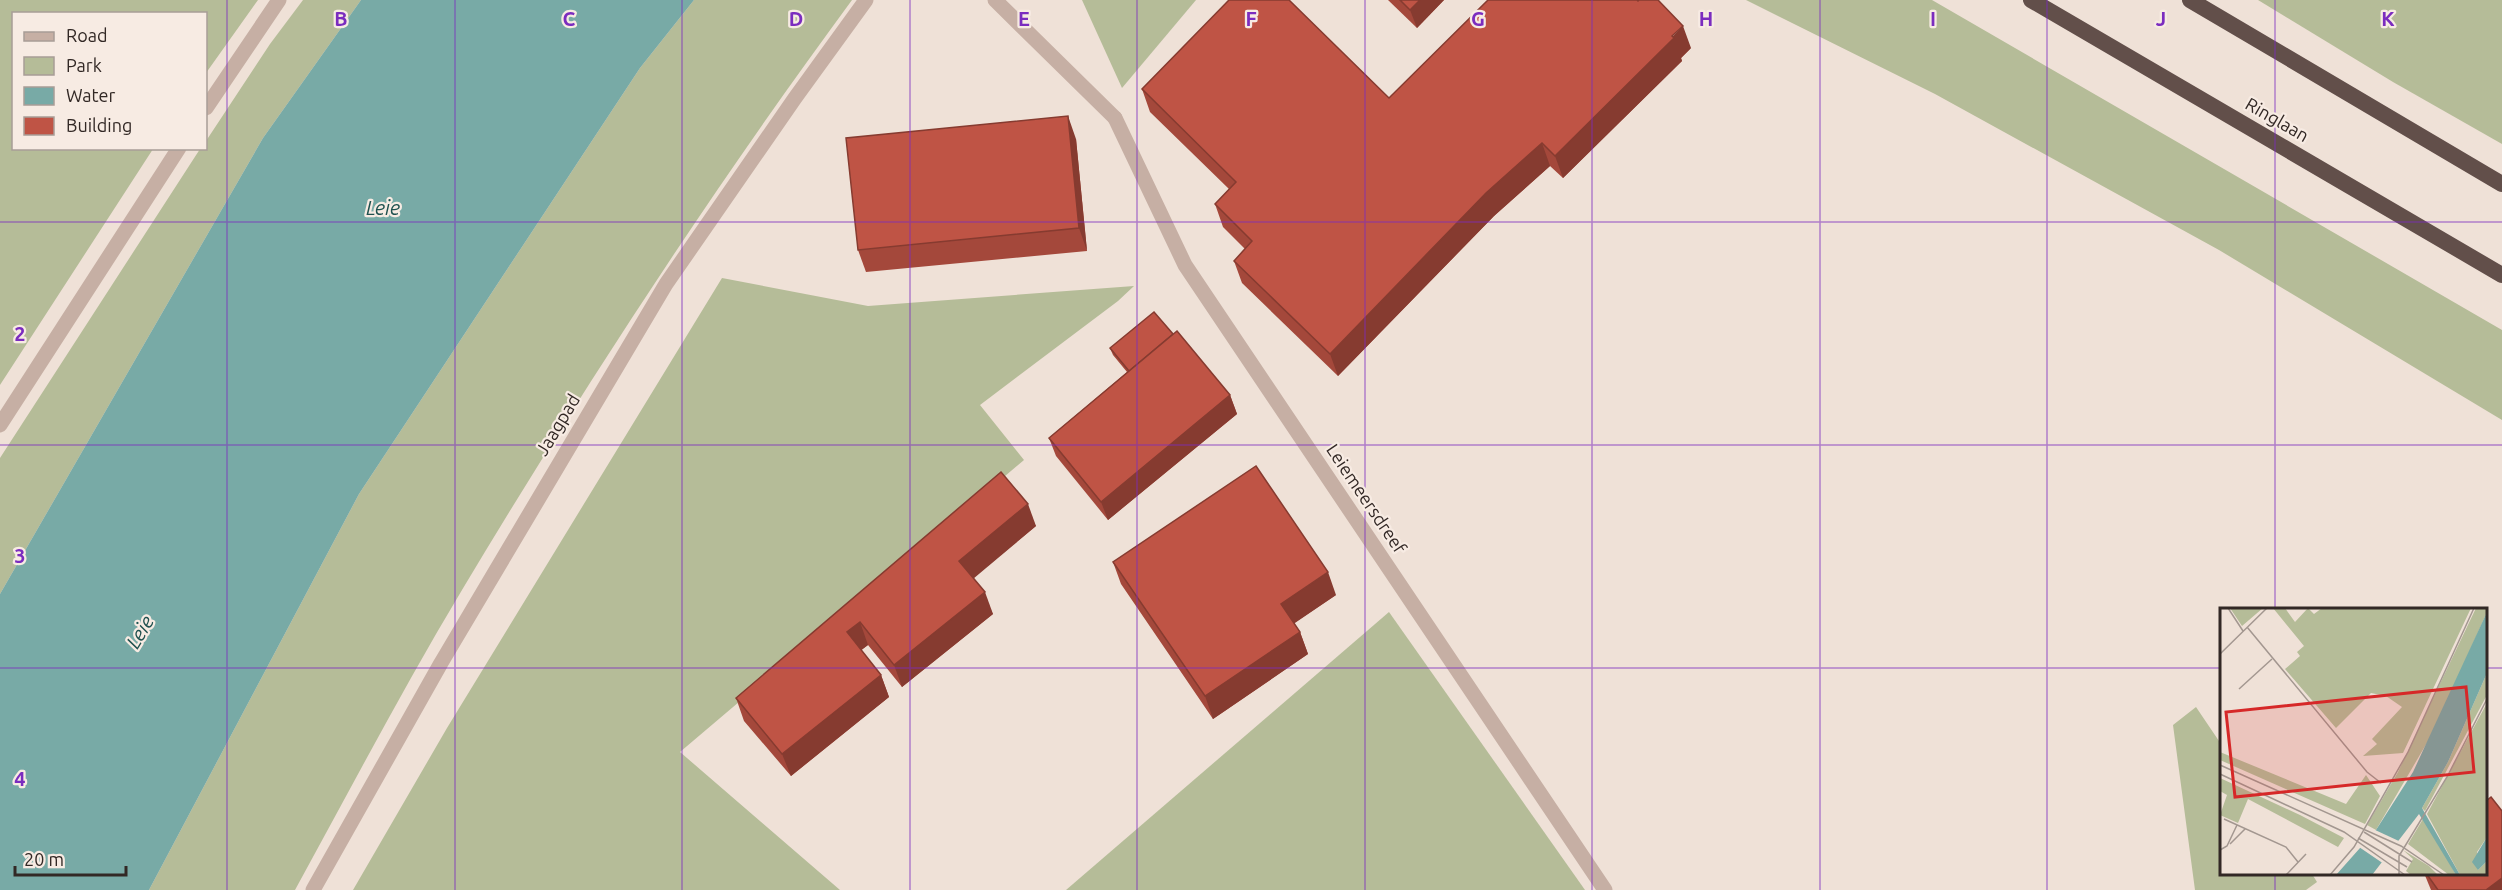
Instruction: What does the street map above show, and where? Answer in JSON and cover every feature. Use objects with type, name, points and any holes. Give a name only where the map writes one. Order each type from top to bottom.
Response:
[{"type":"highway","name":"Ringlaan","points":[[2031,0],[2502,275]]},
{"type":"highway","points":[[2190,0],[2502,184]]},
{"type":"street","points":[[207,107],[279,0]]},
{"type":"street","name":"Jaagpad","points":[[313,890],[459,633],[666,284],[795,98],[867,0]]},
{"type":"street","name":"Leiemeersdreef","points":[[996,0],[1115,117],[1185,265],[1605,890]]},
{"type":"street","points":[[0,425],[178,150]]},
{"type":"green space","points":[[0,0],[258,0],[207,72],[207,12],[12,12],[12,150],[152,150],[0,385]]},
{"type":"green space","points":[[303,0],[361,0],[263,138],[0,594],[0,458],[199,150],[207,150],[207,139],[270,44]]},
{"type":"green space","points":[[694,0],[852,0],[699,217],[554,439],[440,627],[295,890],[149,890],[359,494],[640,68]]},
{"type":"green space","points":[[1082,0],[1196,0],[1122,88]]},
{"type":"green space","points":[[1746,0],[1932,0],[2502,330],[2502,420],[2219,250],[1935,94]]},
{"type":"green space","points":[[2258,0],[2502,0],[2502,144],[2393,82]]},
{"type":"green space","points":[[722,278],[868,306],[1134,286],[1118,301],[980,405],[1024,460],[680,752],[840,890],[353,890],[447,728]]},
{"type":"green space","points":[[1389,612],[1585,890],[1066,890]]},
{"type":"green space","points":[[2196,707],[2220,743],[2220,875],[2313,875],[2317,882],[2306,890],[2195,890],[2173,725]]},
{"type":"water","name":"Leie","points":[[361,0],[694,0],[640,68],[359,494],[149,890],[0,890],[0,594],[263,138]]},
{"type":"building","points":[[1229,0],[1289,0],[1389,98],[1488,0],[1658,0],[1683,26],[1672,36],[1674,38],[1555,156],[1542,143],[1486,193],[1330,354],[1234,261],[1252,241],[1215,204],[1236,182],[1142,89]]},
{"type":"building","points":[[1400,0],[1420,0],[1410,10]]},
{"type":"building","points":[[1068,116],[1079,228],[858,250],[846,138]]},
{"type":"building","points":[[1154,312],[1173,334],[1129,371],[1110,348]]},
{"type":"building","points":[[1177,331],[1230,395],[1101,502],[1049,438]]},
{"type":"building","points":[[1256,466],[1328,572],[1281,604],[1300,632],[1205,696],[1113,562]]},
{"type":"building","points":[[1001,472],[1028,504],[959,561],[985,592],[894,665],[860,622],[847,632],[881,675],[782,754],[736,698]]},
{"type":"building","points":[[2491,797],[2502,811],[2502,878],[2486,890],[2438,890],[2427,875],[2487,875],[2487,800]]}]
